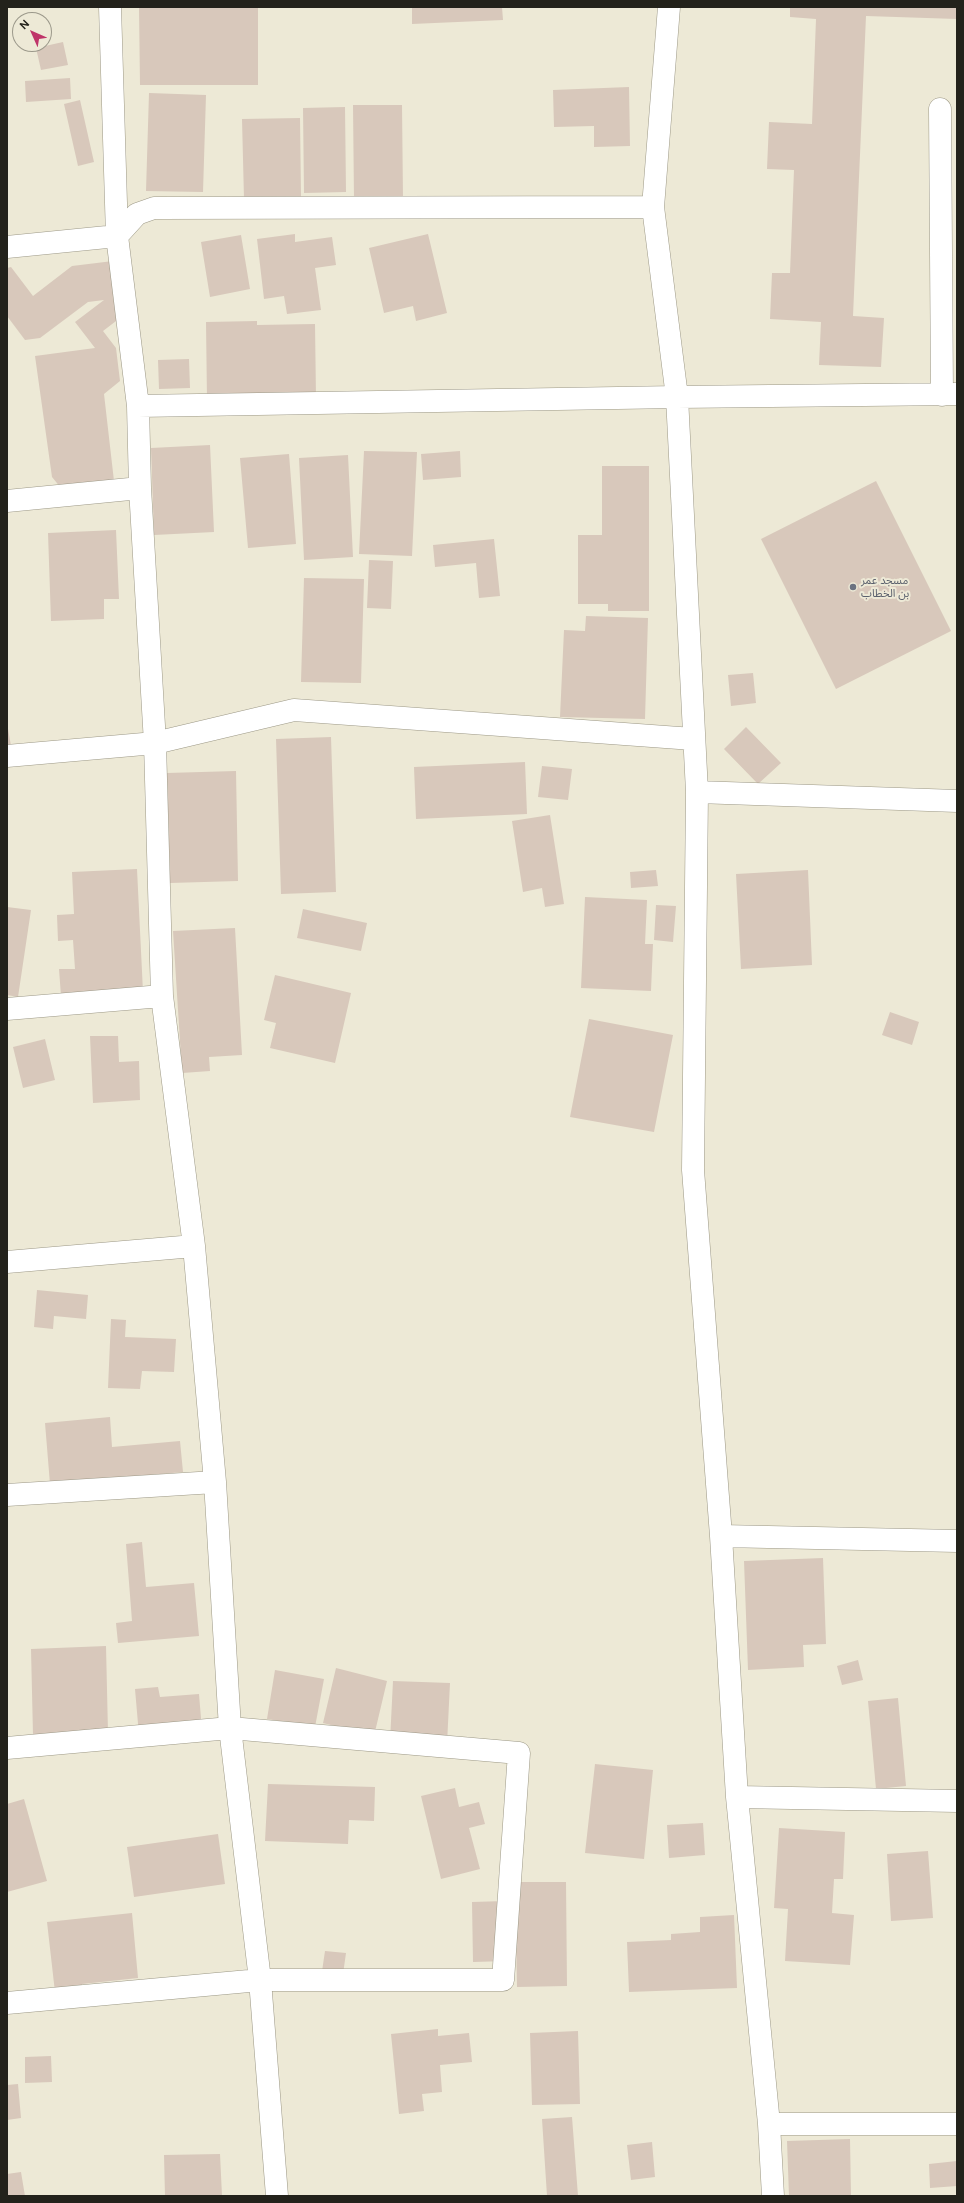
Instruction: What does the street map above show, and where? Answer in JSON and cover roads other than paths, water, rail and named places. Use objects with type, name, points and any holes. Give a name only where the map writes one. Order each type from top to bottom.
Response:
[{"type":"street","points":[[110,7],[117,236],[138,406],[140,488],[155,743],[162,996],[194,1246],[215,1482],[230,1728],[260,1980],[277,2196]]},
{"type":"street","points":[[669,7],[653,207],[677,397],[693,739],[697,792],[693,1170],[721,1536],[737,1797],[769,2124],[773,2196]]},
{"type":"street","points":[[138,406],[677,397],[950,395],[940,110]]},
{"type":"street","points":[[7,247],[117,236],[137,214],[154,208],[653,207]]},
{"type":"street","points":[[7,501],[140,488]]},
{"type":"street","points":[[7,756],[155,743],[294,710],[693,739]]},
{"type":"street","points":[[697,792],[957,801]]},
{"type":"street","points":[[7,1009],[162,996]]},
{"type":"street","points":[[7,1262],[194,1246]]},
{"type":"street","points":[[7,1496],[215,1482]]},
{"type":"street","points":[[721,1536],[957,1541]]},
{"type":"street","points":[[7,1748],[230,1728],[519,1752],[503,1980],[260,1980],[7,2003]]},
{"type":"street","points":[[737,1797],[957,1801]]},
{"type":"street","points":[[769,2124],[957,2124]]},
{"type":"place","name":"مسجد عمر بن الخطاب","points":[[853,587]]}]
